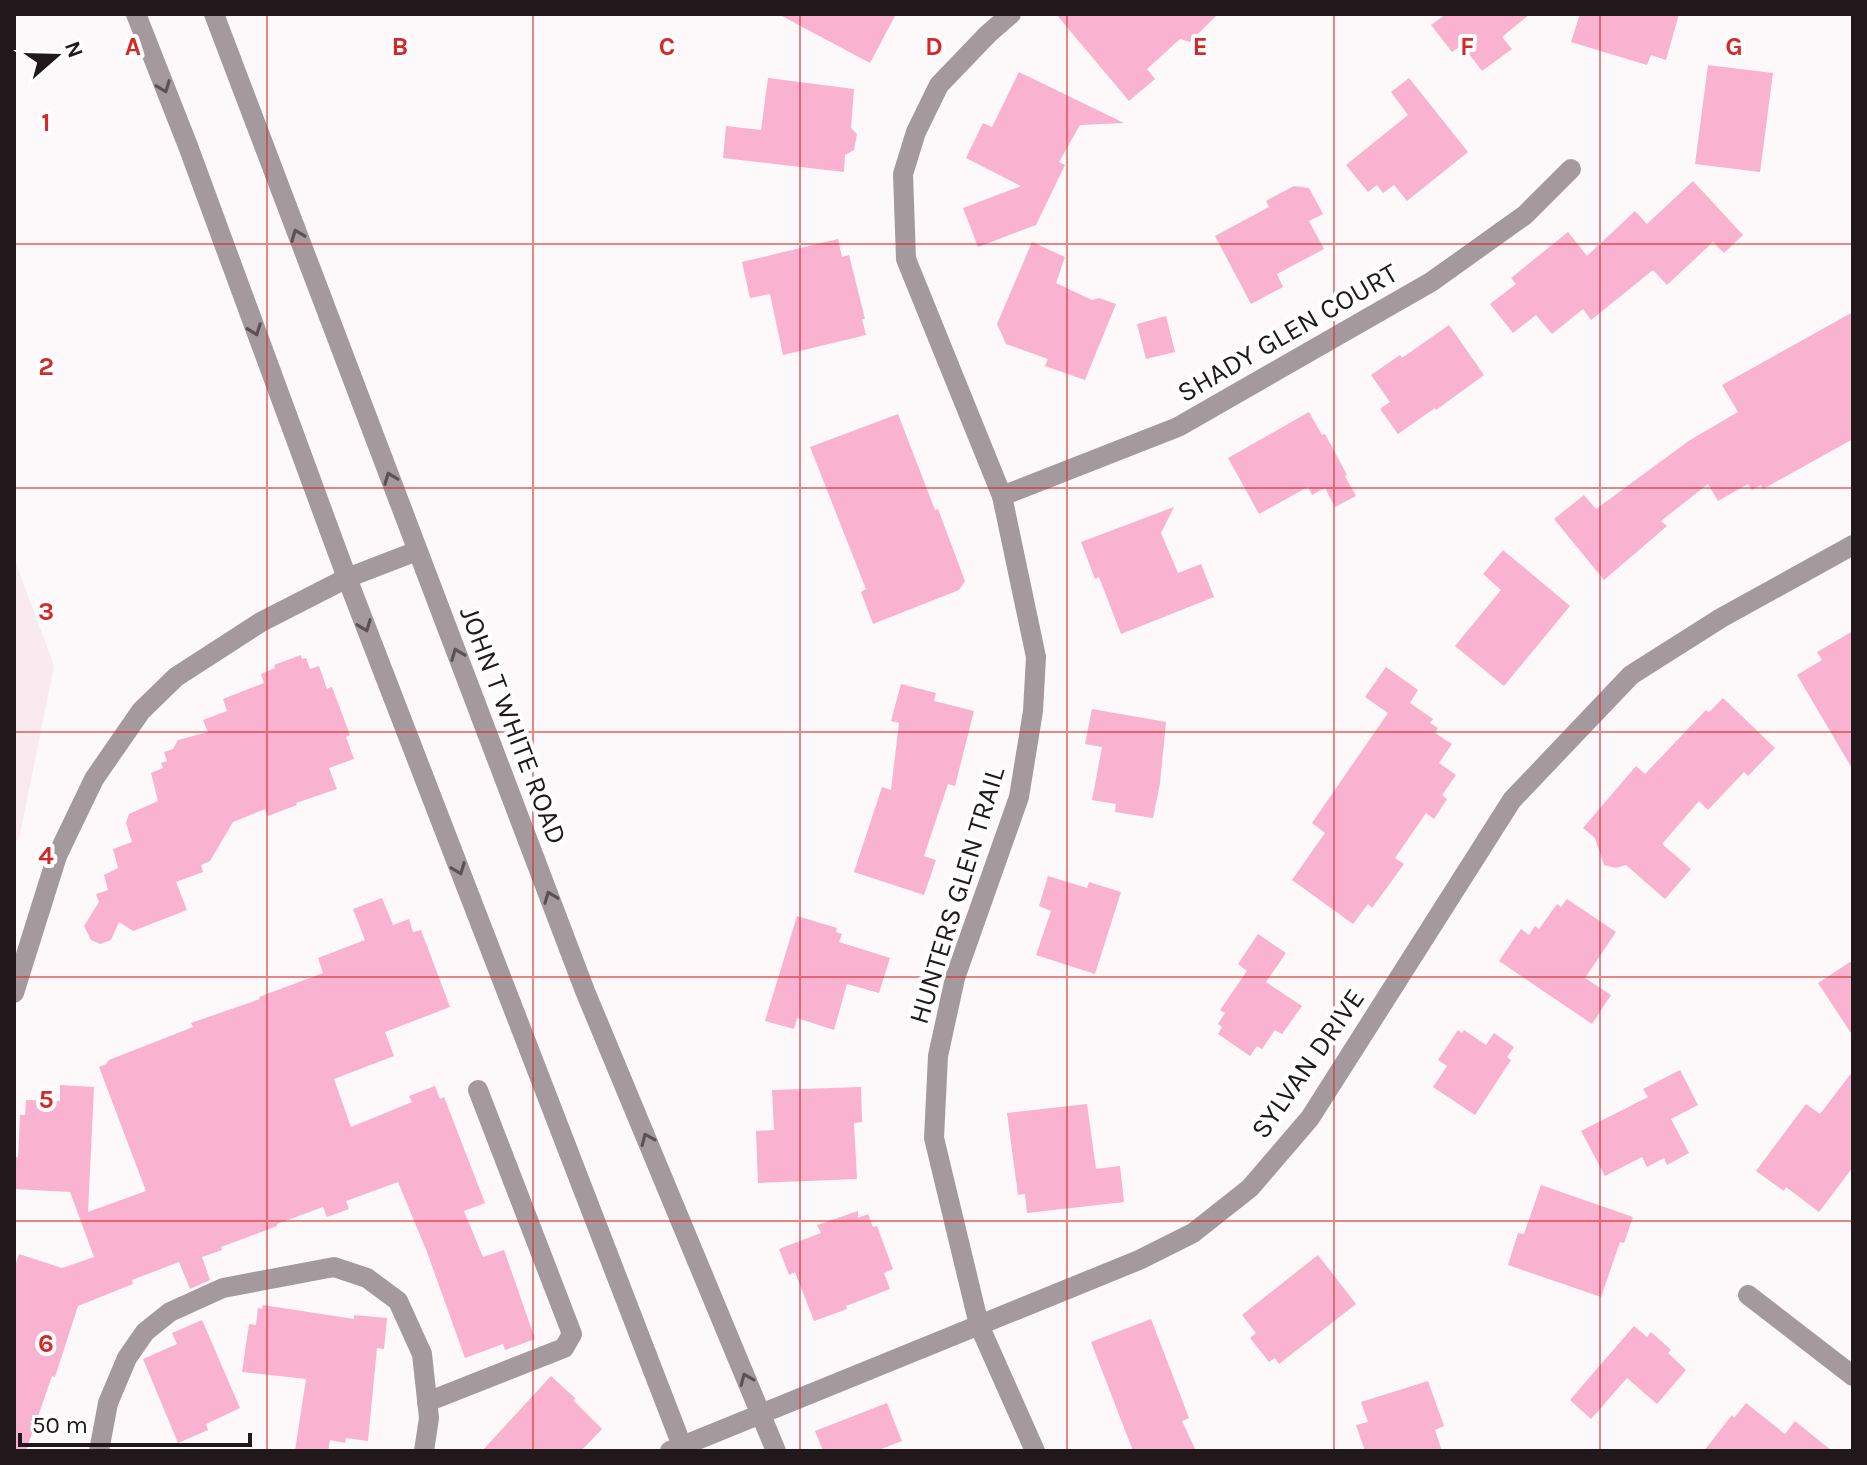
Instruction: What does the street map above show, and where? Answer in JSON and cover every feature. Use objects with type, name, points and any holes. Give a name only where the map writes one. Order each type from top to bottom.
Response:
[{"type":"street","points":[[136,14],[679,1450]]},
{"type":"street","name":"JOHN T WHITE ROAD","points":[[214,14],[585,991],[776,1451]]},
{"type":"street","name":"HUNTERS GLEN TRAIL","points":[[1011,14],[939,85],[916,132],[903,174],[906,259],[1002,496],[1036,657],[1033,711],[1019,797],[955,978],[938,1056],[934,1138],[979,1325],[1035,1451]]},
{"type":"street","name":"SHADY GLEN COURT","points":[[1002,496],[1178,427],[1418,290],[1525,215],[1571,169]]},
{"type":"street","name":"SYLVAN DRIVE","points":[[679,1450],[1139,1260],[1193,1233],[1250,1188],[1310,1118],[1512,800],[1631,675],[1721,618],[1853,545]]},
{"type":"street","points":[[14,993],[57,856],[94,779],[141,711],[176,677],[261,622],[347,578],[417,551]]},
{"type":"street","points":[[427,1402],[564,1348],[572,1334],[478,1090]]},
{"type":"street","points":[[99,1451],[108,1403],[127,1358],[145,1332],[170,1312],[223,1288],[334,1267],[367,1278],[398,1301],[422,1354],[429,1418],[424,1451]]},
{"type":"street","points":[[1748,1295],[1853,1376]]},
{"type":"shaded area","points":[[14,558],[54,666],[19,839],[14,841]]},
{"type":"building","points":[[778,14],[896,14],[870,63]]},
{"type":"building","points":[[1056,14],[1218,14],[1190,42],[1180,39],[1147,69],[1155,79],[1129,101]]},
{"type":"building","points":[[1446,14],[1530,14],[1502,37],[1512,49],[1482,71],[1462,45],[1452,52],[1431,25]]},
{"type":"building","points":[[1580,14],[1679,14],[1666,60],[1651,55],[1647,65],[1571,42]]},
{"type":"building","points":[[1708,65],[1773,73],[1760,172],[1695,164]]},
{"type":"building","points":[[1019,72],[1124,123],[1080,125],[1059,162],[1065,165],[1036,225],[978,247],[963,208],[1021,186],[966,158],[983,123],[992,127]]},
{"type":"building","points":[[768,78],[854,89],[851,128],[857,134],[854,150],[845,155],[844,172],[723,158],[726,126],[761,130]]},
{"type":"building","points":[[1409,78],[1468,152],[1407,201],[1394,185],[1383,193],[1377,185],[1368,192],[1346,165],[1408,115],[1391,92]]},
{"type":"building","points":[[1693,181],[1743,235],[1724,253],[1713,242],[1667,285],[1653,270],[1591,320],[1583,309],[1552,334],[1536,315],[1513,333],[1490,304],[1516,284],[1511,278],[1568,232],[1587,256],[1635,211],[1647,224]]},
{"type":"building","points":[[1294,186],[1309,188],[1323,214],[1309,221],[1324,249],[1277,274],[1283,287],[1251,304],[1215,236],[1269,207],[1266,201]]},
{"type":"building","points":[[838,239],[842,257],[849,255],[866,335],[783,355],[770,294],[750,298],[742,262]]},
{"type":"building","points":[[1032,242],[1065,257],[1056,283],[1092,300],[1099,298],[1116,304],[1085,380],[1045,366],[1048,359],[1006,344],[997,324]]},
{"type":"building","points":[[1853,312],[1853,439],[1763,489],[1761,485],[1752,490],[1748,484],[1718,501],[1708,484],[1661,521],[1667,526],[1604,580],[1554,519],[1584,495],[1596,509],[1690,440],[1738,412],[1722,385]]},
{"type":"building","points":[[1166,316],[1175,352],[1146,359],[1137,324]]},
{"type":"building","points":[[1449,325],[1484,375],[1398,434],[1380,409],[1390,402],[1371,375],[1400,355],[1402,358]]},
{"type":"building","points":[[1309,412],[1322,435],[1325,434],[1356,496],[1335,507],[1325,488],[1312,495],[1308,487],[1259,514],[1228,458]]},
{"type":"building","points":[[898,414],[965,581],[959,590],[873,624],[861,592],[866,589],[810,447]]},
{"type":"building","points":[[1174,507],[1161,533],[1178,573],[1201,564],[1214,597],[1121,634],[1099,577],[1095,579],[1081,542]]},
{"type":"building","points":[[1503,550],[1570,606],[1504,686],[1455,646],[1501,590],[1483,574]]},
{"type":"building","points":[[1853,631],[1853,770],[1797,675],[1822,660],[1817,652]]},
{"type":"building","points":[[301,655],[302,659],[306,658],[310,669],[319,666],[327,689],[332,687],[350,735],[346,737],[354,759],[329,768],[337,789],[268,816],[265,809],[233,822],[210,861],[201,865],[203,872],[176,882],[187,910],[133,931],[119,922],[111,940],[100,944],[91,940],[84,926],[99,902],[96,894],[108,890],[104,875],[118,868],[113,849],[132,842],[126,823],[129,814],[158,801],[151,773],[163,768],[161,763],[167,761],[164,752],[173,749],[178,740],[208,732],[203,720],[227,711],[223,699],[264,683],[261,674],[275,668],[274,665]]},
{"type":"building","points":[[1386,667],[1418,690],[1410,703],[1433,719],[1430,723],[1438,728],[1435,733],[1452,744],[1439,763],[1456,775],[1442,795],[1447,799],[1434,819],[1426,813],[1395,858],[1404,864],[1372,908],[1368,904],[1353,924],[1292,880],[1325,833],[1312,823],[1388,713],[1365,697]]},
{"type":"building","points":[[901,684],[936,693],[934,701],[974,711],[955,786],[948,784],[924,856],[936,860],[924,895],[854,872],[882,787],[891,790],[899,723],[891,721]]},
{"type":"building","points":[[1723,698],[1775,748],[1748,776],[1744,772],[1708,810],[1699,801],[1662,844],[1691,869],[1665,899],[1626,865],[1616,868],[1604,865],[1595,838],[1583,828],[1636,766],[1645,774],[1706,710],[1709,712]]},
{"type":"building","points":[[1092,709],[1166,722],[1153,818],[1115,812],[1116,804],[1092,800],[1102,747],[1085,744]]},
{"type":"building","points":[[1048,876],[1087,888],[1089,882],[1121,892],[1095,974],[1036,955],[1051,911],[1039,906]]},
{"type":"building","points":[[382,898],[393,925],[409,919],[413,932],[421,930],[450,1007],[385,1032],[394,1056],[334,1079],[351,1127],[412,1102],[409,1096],[435,1086],[440,1099],[444,1097],[485,1203],[464,1211],[483,1257],[504,1250],[535,1339],[505,1350],[503,1344],[465,1358],[398,1182],[346,1201],[349,1209],[327,1217],[323,1207],[221,1247],[222,1250],[202,1257],[210,1280],[190,1289],[179,1262],[78,1306],[26,1451],[14,1451],[14,1269],[19,1254],[62,1268],[94,1257],[70,1192],[14,1189],[14,1157],[18,1157],[20,1115],[25,1115],[26,1100],[60,1101],[60,1085],[94,1087],[88,1212],[146,1191],[99,1067],[109,1060],[193,1027],[191,1023],[323,973],[318,958],[365,940],[353,909]]},
{"type":"building","points":[[1567,899],[1616,932],[1585,978],[1611,995],[1592,1024],[1499,961],[1521,929],[1529,935],[1535,926],[1539,929],[1557,904],[1561,907]]},
{"type":"building","points":[[797,916],[837,928],[836,932],[842,934],[839,942],[890,958],[879,993],[847,984],[834,1030],[797,1018],[794,1029],[765,1021]]},
{"type":"building","points":[[1258,934],[1286,953],[1266,982],[1302,1006],[1282,1034],[1275,1030],[1262,1049],[1257,1046],[1250,1056],[1218,1034],[1222,1027],[1218,1024],[1225,1013],[1220,1010],[1247,971],[1238,964]]},
{"type":"building","points":[[1853,960],[1853,1036],[1818,983]]},
{"type":"building","points":[[1458,1030],[1462,1033],[1464,1030],[1486,1045],[1494,1033],[1514,1047],[1507,1057],[1511,1060],[1475,1115],[1433,1087],[1447,1066],[1438,1060]]},
{"type":"building","points":[[1680,1070],[1698,1105],[1671,1119],[1689,1153],[1667,1165],[1664,1158],[1647,1167],[1642,1157],[1605,1176],[1581,1131],[1648,1097],[1643,1089]]},
{"type":"building","points":[[1853,1071],[1853,1167],[1819,1212],[1786,1187],[1784,1191],[1756,1171],[1806,1104],[1820,1114]]},
{"type":"building","points":[[861,1087],[862,1122],[854,1123],[857,1179],[758,1183],[756,1131],[774,1130],[772,1090]]},
{"type":"building","points":[[1087,1104],[1096,1169],[1120,1166],[1124,1202],[1027,1213],[1025,1194],[1018,1195],[1007,1113]]},
{"type":"building","points":[[1541,1185],[1633,1217],[1624,1243],[1620,1242],[1601,1297],[1508,1265],[1518,1233],[1524,1234]]},
{"type":"building","points":[[858,1211],[858,1218],[868,1214],[873,1227],[877,1226],[893,1269],[884,1273],[890,1289],[814,1321],[795,1272],[789,1275],[779,1249],[821,1233],[817,1225]]},
{"type":"building","points":[[1318,1255],[1356,1304],[1279,1364],[1275,1358],[1269,1362],[1250,1338],[1256,1333],[1242,1315]]},
{"type":"building","points":[[263,1305],[354,1319],[354,1315],[387,1318],[384,1349],[377,1348],[368,1441],[346,1438],[345,1443],[330,1440],[328,1451],[295,1451],[306,1379],[242,1372],[249,1324],[256,1325],[258,1308],[262,1309]]},
{"type":"building","points":[[1151,1319],[1189,1418],[1182,1421],[1196,1451],[1133,1451],[1091,1342]]},
{"type":"building","points":[[202,1320],[240,1408],[206,1424],[208,1430],[178,1443],[143,1359],[177,1344],[172,1333]]},
{"type":"building","points":[[1634,1326],[1647,1337],[1651,1332],[1671,1350],[1668,1353],[1686,1370],[1657,1404],[1627,1378],[1591,1419],[1570,1400]]},
{"type":"building","points":[[551,1376],[602,1429],[581,1451],[482,1451]]},
{"type":"building","points":[[1428,1381],[1444,1426],[1435,1430],[1442,1451],[1365,1451],[1356,1425],[1368,1422],[1361,1402]]},
{"type":"building","points":[[887,1403],[902,1441],[876,1451],[823,1451],[815,1431]]},
{"type":"building","points":[[1746,1403],[1785,1434],[1795,1421],[1832,1451],[1704,1451],[1732,1415],[1734,1418]]}]
